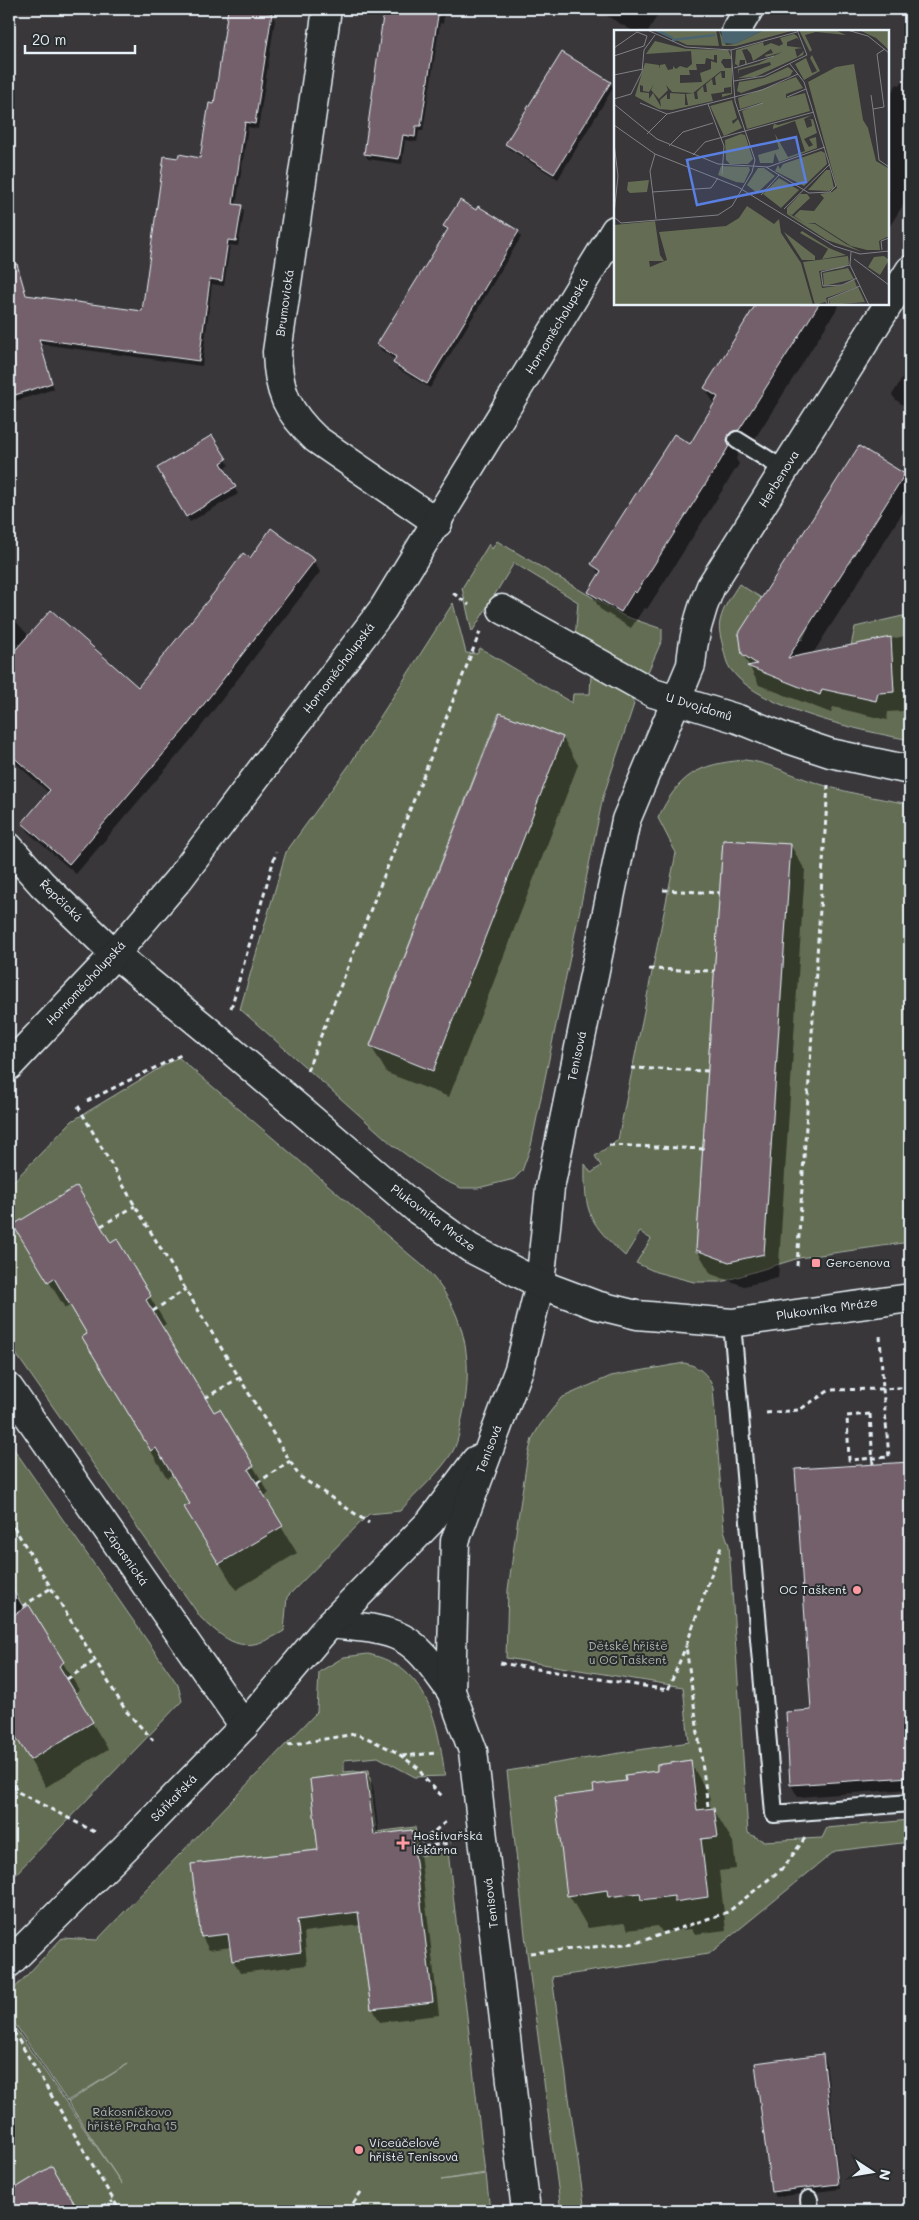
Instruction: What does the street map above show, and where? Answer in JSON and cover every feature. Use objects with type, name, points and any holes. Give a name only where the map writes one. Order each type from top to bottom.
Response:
[{"type":"street","name":"Brumovická","points":[[327,9],[277,352],[278,376],[284,398],[306,430],[316,439],[438,523]]},
{"type":"street","points":[[737,30],[749,9]]},
{"type":"street","name":"Hornoměcholupská","points":[[9,1066],[114,954],[179,879],[383,609],[438,523],[614,232]]},
{"type":"street","name":"Herbenova","points":[[889,304],[910,270]]},
{"type":"street","name":"Herbenova","points":[[676,700],[691,665],[693,640],[711,586],[888,305]]},
{"type":"street","name":"U Dvojdomů","points":[[502,609],[652,693],[738,719],[830,753],[910,770]]},
{"type":"street","name":"Tenisová","points":[[526,2211],[473,1751],[452,1691],[455,1541],[519,1369],[540,1284],[550,1188],[626,820],[676,700]]},
{"type":"street","name":"Řepčická","points":[[9,847],[42,884],[114,954]]},
{"type":"street","name":"Plukovníka Mráze","points":[[114,954],[206,1029],[418,1211],[470,1248],[540,1284],[596,1305],[637,1315],[732,1323],[910,1298]]},
{"type":"street","name":"Zápasnická","points":[[9,1388],[244,1726]]},
{"type":"street","name":"Sáňkařská","points":[[9,1963],[244,1726],[330,1624],[430,1522],[495,1435]]},
{"type":"street","points":[[330,1624],[385,1632],[401,1637],[416,1648],[452,1691]]},
{"type":"lane","points":[[737,440],[785,470]]},
{"type":"lane","points":[[732,1323],[774,1814],[910,1803]]},
{"type":"path","points":[[305,1076],[485,618],[502,609]]},
{"type":"path","points":[[797,1266],[828,782]]},
{"type":"path","points":[[230,1009],[276,852]]},
{"type":"path","points":[[663,890],[720,892]]},
{"type":"path","points":[[649,969],[715,971]]},
{"type":"path","points":[[87,1101],[186,1052]]},
{"type":"path","points":[[631,1068],[708,1071]]},
{"type":"path","points":[[78,1106],[135,1206],[299,1476],[369,1523]]},
{"type":"path","points":[[609,1145],[704,1148]]},
{"type":"path","points":[[101,1226],[135,1206]]},
{"type":"path","points":[[153,1311],[186,1289]]},
{"type":"path","points":[[873,1465],[870,1414],[847,1416],[849,1460],[889,1456],[882,1388],[878,1302]]},
{"type":"path","points":[[205,1398],[239,1378]]},
{"type":"path","points":[[765,1413],[799,1410],[830,1390],[910,1387]]},
{"type":"path","points":[[257,1483],[290,1460]]},
{"type":"path","points":[[9,1519],[126,1711],[154,1740]]},
{"type":"path","points":[[500,1663],[668,1690],[686,1646],[723,1542]]},
{"type":"path","points":[[23,1606],[51,1588]]},
{"type":"path","points":[[686,1646],[708,1806]]},
{"type":"path","points":[[67,1679],[95,1661]]},
{"type":"path","points":[[288,1745],[354,1734],[382,1744],[402,1756],[418,1768],[426,1780],[445,1799]]},
{"type":"path","points":[[402,1756],[445,1752]]},
{"type":"path","points":[[9,1777],[18,1792],[73,1821]]},
{"type":"path","points":[[527,1953],[636,1943],[728,1912],[784,1867],[827,1809]]},
{"type":"path","points":[[453,1817],[414,1848],[456,1842]]},
{"type":"path","points":[[9,2024],[120,2211]]},
{"type":"path","points":[[348,2211],[361,2192]]},
{"type":"path","points":[[95,2211],[114,2201]]},
{"type":"green space","points":[[497,541],[624,616],[662,629],[662,640],[636,699],[631,697],[634,704],[603,797],[531,1146],[522,1171],[514,1179],[478,1188],[461,1188],[437,1177],[394,1146],[240,1009],[286,852],[350,764],[453,603],[466,653],[477,654],[480,648],[572,703],[573,694],[590,694],[591,675],[573,665],[578,602],[514,563],[472,632],[462,588],[489,544],[492,549]],"holes":[[[499,713],[563,737],[433,1070],[370,1045]]]},
{"type":"green space","points":[[739,584],[808,627],[802,640],[755,610],[738,635],[745,639],[741,648],[743,655],[778,678],[820,695],[823,686],[841,693],[876,701],[878,693],[894,692],[890,638],[851,646],[855,627],[907,615],[910,656],[910,740],[814,717],[765,697],[746,685],[728,665],[719,624],[728,601]]},
{"type":"green space","points":[[745,760],[761,763],[833,788],[910,804],[910,1242],[799,1258],[721,1282],[694,1282],[656,1272],[636,1263],[651,1239],[640,1232],[625,1256],[603,1235],[591,1216],[588,1206],[585,1164],[591,1173],[601,1166],[595,1156],[618,1140],[676,853],[658,818],[674,791],[691,774],[728,762]],"holes":[[[723,840],[791,845],[764,1256],[739,1252],[738,1260],[729,1262],[720,1259],[721,1251],[696,1252]]]},
{"type":"green space","points":[[178,1057],[424,1267],[438,1283],[457,1317],[463,1335],[467,1373],[463,1414],[453,1451],[435,1475],[400,1511],[369,1514],[287,1597],[284,1631],[259,1643],[249,1645],[231,1641],[222,1636],[201,1618],[9,1344],[9,1186],[72,1121]],"holes":[[[77,1186],[111,1243],[117,1239],[151,1296],[146,1300],[214,1412],[220,1409],[254,1466],[248,1469],[282,1525],[219,1564],[185,1507],[190,1504],[156,1448],[151,1451],[82,1337],[87,1334],[54,1278]]]},
{"type":"green space","name":"Dětské hřiště u OC Taškent","points":[[684,1363],[702,1371],[713,1388],[724,1530],[729,1545],[748,1833],[763,1841],[822,1838],[827,1828],[910,1820],[910,1842],[835,1851],[709,1954],[552,1977],[585,2211],[561,2211],[527,1953],[507,1771],[689,1742],[683,1687],[506,1658],[508,1590],[527,1460],[532,1439],[540,1425],[561,1398],[611,1376]],"holes":[[[691,1760],[697,1810],[714,1809],[718,1836],[701,1839],[674,1902],[674,1896],[640,1893],[608,1897],[607,1890],[568,1895],[555,1798],[594,1792],[594,1785],[626,1781],[626,1775],[657,1771],[657,1765]]]},
{"type":"green space","points":[[9,1442],[178,1685],[182,1701],[9,1881],[9,1726],[30,1760],[93,1722],[59,1666],[64,1662],[29,1605],[24,1608],[9,1583]]},
{"type":"green space","name":"Rákosníčkovo hřiště Praha 15","points":[[368,1654],[389,1661],[405,1671],[427,1700],[434,1718],[445,1776],[415,1777],[378,1757],[344,1760],[344,1772],[369,1770],[376,1832],[415,1827],[419,1856],[448,1851],[485,2173],[441,2180],[486,2174],[490,2211],[79,2211],[52,2166],[9,2192],[9,2019],[122,2184],[68,2102],[128,2064],[67,2101],[9,2015],[9,1994],[62,1938],[97,1940],[317,1712],[319,1672],[344,1657]],"holes":[[[366,1772],[374,1835],[412,1830],[433,2002],[371,2009],[358,1912],[297,1920],[300,1952],[232,1960],[228,1934],[201,1937],[191,1864],[343,1847],[317,1841],[310,1779]]]},
{"type":"building","points":[[228,9],[267,9],[267,12],[272,13],[255,124],[245,122],[233,204],[242,205],[236,241],[228,240],[222,281],[210,279],[199,361],[39,339],[52,383],[9,397],[9,265],[17,264],[26,295],[142,311],[164,156],[178,158],[179,154],[200,158],[209,103],[214,104]]},
{"type":"building","points":[[384,9],[439,9],[421,126],[416,126],[415,137],[403,135],[399,159],[364,154]]},
{"type":"building","points":[[562,52],[611,82],[554,174],[505,144]]},
{"type":"building","points":[[460,200],[476,210],[478,206],[519,231],[427,384],[393,363],[396,357],[377,344],[448,229],[443,226]]},
{"type":"building","points":[[755,305],[818,305],[739,430],[729,434],[727,440],[729,446],[719,463],[636,593],[634,591],[621,612],[588,592],[601,571],[591,564],[674,434],[690,444],[718,397],[704,388]]},
{"type":"building","points":[[212,435],[227,459],[221,463],[236,487],[186,517],[157,468]]},
{"type":"building","points":[[859,446],[905,474],[788,658],[891,637],[894,692],[878,693],[876,701],[822,689],[820,695],[747,666],[757,664],[742,654],[739,633]]},
{"type":"building","points":[[271,528],[315,560],[184,730],[69,864],[22,823],[50,790],[9,753],[9,657],[51,610],[138,687],[217,589],[243,553],[250,558]]},
{"type":"building","points":[[500,713],[563,737],[433,1071],[370,1046]]},
{"type":"building","points":[[723,840],[791,844],[764,1254],[729,1262],[696,1250]]},
{"type":"building","points":[[77,1186],[111,1243],[117,1239],[151,1296],[146,1300],[214,1412],[220,1409],[254,1466],[248,1469],[283,1526],[219,1564],[184,1507],[190,1504],[156,1448],[151,1451],[82,1337],[87,1334],[54,1278],[48,1282],[13,1225]]},
{"type":"building","name":"OC Taškent","points":[[910,1462],[910,1777],[790,1785],[786,1712],[811,1710],[795,1469]]},
{"type":"building","points":[[29,1605],[64,1662],[59,1666],[93,1722],[30,1760],[9,1726],[9,1618]]},
{"type":"building","points":[[691,1760],[697,1810],[714,1808],[718,1837],[701,1839],[708,1897],[674,1902],[674,1896],[641,1900],[640,1893],[608,1897],[607,1890],[567,1896],[555,1797],[594,1792],[593,1785],[626,1781],[625,1775],[657,1771],[657,1765]]},
{"type":"building","points":[[366,1772],[374,1835],[412,1830],[433,2002],[371,2009],[358,1912],[297,1920],[301,1952],[232,1961],[228,1934],[201,1937],[191,1864],[318,1850],[310,1779]]},
{"type":"building","points":[[823,2054],[838,2184],[771,2192],[755,2063]]},
{"type":"building","points":[[52,2166],[79,2211],[9,2211],[9,2192]]},
{"type":"place","name":"Gercenova","points":[[816,1263]]},
{"type":"place","name":"OC Taškent","points":[[857,1590]]},
{"type":"place","name":"Hostivařská lékárna","points":[[403,1843]]},
{"type":"place","name":"Víceúčelové hřiště Tenisová","points":[[359,2150]]}]
